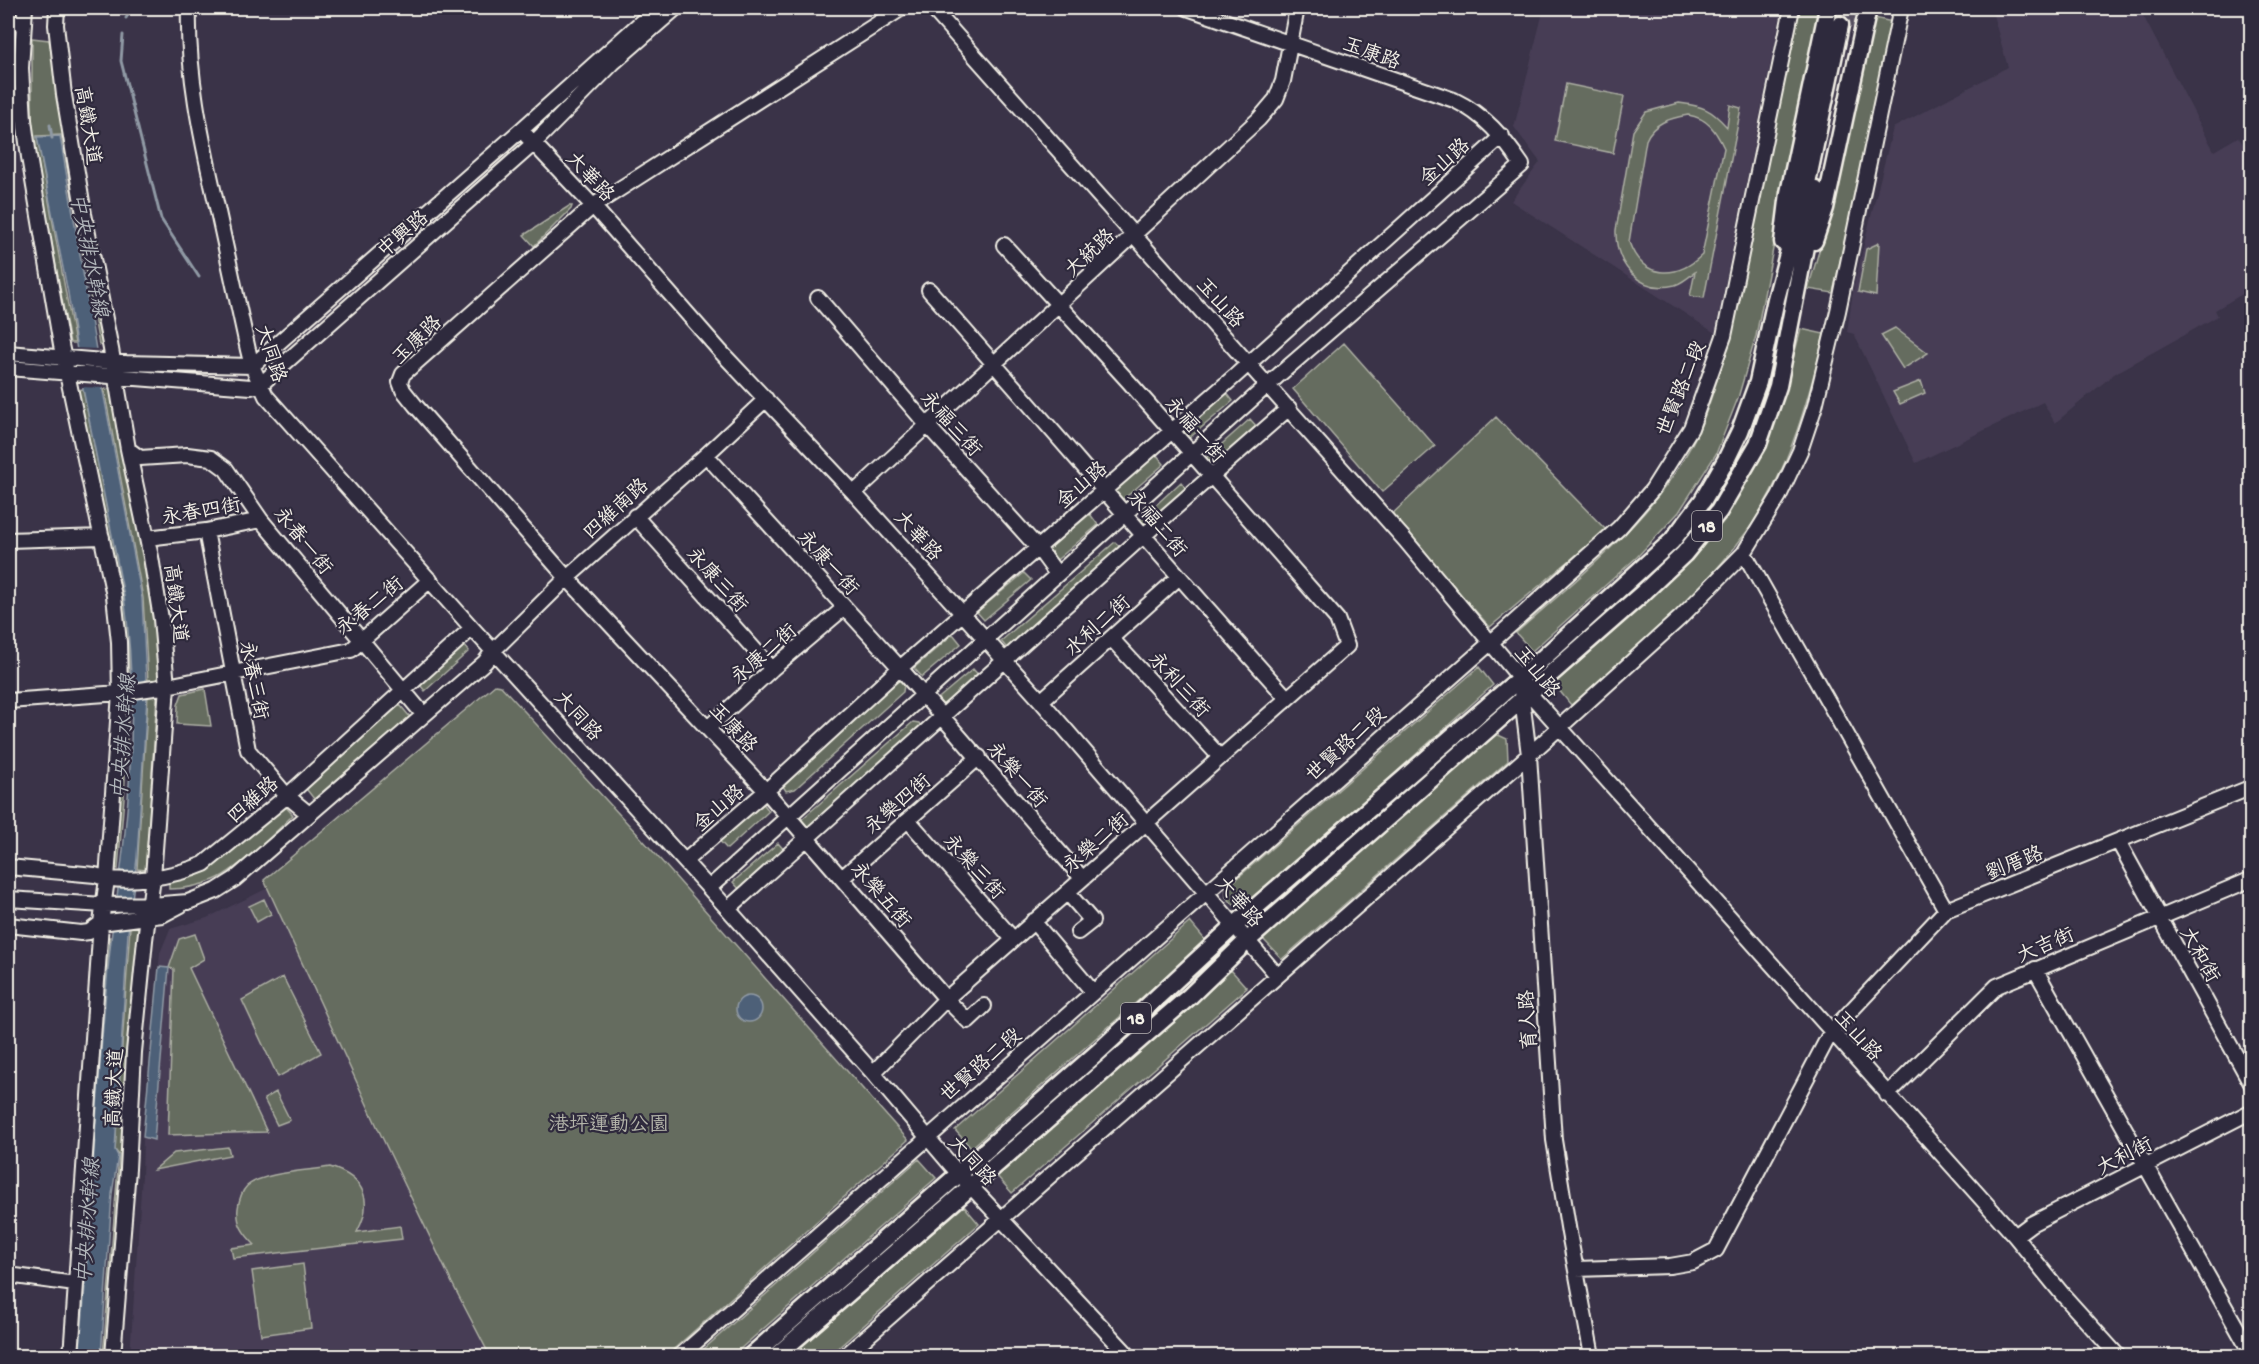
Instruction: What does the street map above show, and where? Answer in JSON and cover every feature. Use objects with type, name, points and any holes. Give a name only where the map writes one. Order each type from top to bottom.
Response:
[{"type":"main road","name":"18","points":[[1776,299],[1789,193],[1828,8]]},
{"type":"main road","name":"18","points":[[1794,302],[1825,208],[1868,8]]},
{"type":"main road","name":"18","points":[[751,1356],[965,1180],[1173,1010],[1248,940],[1684,554],[1719,511],[1758,444],[1778,386],[1845,27],[1754,392],[1740,431],[1703,500],[1672,541],[1520,678],[1235,925],[1097,1053],[965,1180],[776,1356]]},
{"type":"street","name":"高鐵大道","points":[[26,8],[21,69],[24,120],[73,372],[117,620],[124,692],[101,923],[71,1356]]},
{"type":"street","name":"高鐵大道","points":[[57,8],[59,61],[84,214],[161,618],[160,687],[148,878],[143,911],[129,1169],[113,1356]]},
{"type":"street","points":[[56,25],[66,8]]},
{"type":"street","name":"大同路","points":[[189,8],[194,88],[206,157],[252,366],[266,396],[472,628],[728,909],[873,1072],[965,1180],[1129,1356]]},
{"type":"street","name":"中興路","points":[[252,366],[657,8]]},
{"type":"street","name":"中興路","points":[[260,385],[533,144],[613,63],[676,8]]},
{"type":"street","name":"玉康路","points":[[787,816],[567,578],[415,405],[403,390],[400,382],[403,374],[593,206],[902,8]]},
{"type":"street","name":"玉山路","points":[[932,8],[1436,575],[1520,678]]},
{"type":"street","name":"玉康路","points":[[1187,8],[1454,100],[1473,110],[1502,136],[1522,165],[1269,385]]},
{"type":"street","name":"大統路","points":[[854,493],[1135,235],[1270,107],[1283,81],[1297,8]]},
{"type":"street","name":"世賢路二段","points":[[680,1356],[1490,643],[1619,528],[1652,490],[1691,428],[1724,336],[1792,8]]},
{"type":"street","points":[[845,1356],[1529,755],[1680,618],[1744,553],[1779,496],[1800,451],[1815,406],[1838,312],[1901,8]]},
{"type":"street","points":[[8,21],[24,23]]},
{"type":"street","name":"大華路","points":[[521,130],[593,206],[721,352],[854,493],[963,614],[1277,975]]},
{"type":"street","name":"金山路","points":[[685,861],[766,791],[900,668],[1249,364],[1502,136]]},
{"type":"street","name":"永福一街","points":[[1004,245],[1337,619],[1347,646]]},
{"type":"street","name":"永福二街","points":[[929,290],[1104,489],[1178,578],[1287,698]]},
{"type":"street","name":"永福三街","points":[[818,298],[927,425],[1038,548],[1057,574]]},
{"type":"street","points":[[8,353],[111,362],[252,366]]},
{"type":"street","points":[[8,368],[251,387],[260,385]]},
{"type":"street","points":[[709,888],[1269,385]]},
{"type":"street","name":"四維南路","points":[[494,650],[567,578],[766,399]]},
{"type":"street","points":[[728,909],[1004,660],[1289,408]]},
{"type":"street","name":"永春一街","points":[[128,448],[140,458],[188,455],[212,458],[226,469],[261,520],[423,714]]},
{"type":"street","name":"永康一街","points":[[706,455],[924,696]]},
{"type":"street","name":"永康三街","points":[[635,516],[772,669]]},
{"type":"street","name":"永春四街","points":[[147,538],[206,531],[261,520]]},
{"type":"street","name":"永春三街","points":[[206,531],[248,750],[286,796],[309,814]]},
{"type":"street","points":[[8,540],[102,537]]},
{"type":"street","points":[[1744,553],[1946,910]]},
{"type":"street","name":"水利二街","points":[[1041,702],[1178,578]]},
{"type":"street","name":"永春二街","points":[[8,701],[160,687],[351,650],[430,580]]},
{"type":"street","name":"永康二街","points":[[708,728],[772,669],[844,608]]},
{"type":"street","name":"四維路","points":[[8,867],[95,875],[107,879],[148,878],[189,870],[204,864],[286,796],[472,628]]},
{"type":"street","name":"永利三街","points":[[1112,638],[1220,757]]},
{"type":"street","name":"永樂二街","points":[[873,1072],[945,999],[1347,646]]},
{"type":"street","points":[[8,899],[104,905],[162,915],[216,891],[235,879],[485,662],[494,650]]},
{"type":"street","name":"育人路","points":[[1520,678],[1525,697],[1554,1140],[1592,1356]]},
{"type":"street","name":"永樂一街","points":[[924,696],[1082,878]]},
{"type":"street","name":"玉山路","points":[[1525,697],[1560,727],[2015,1236],[2118,1356]]},
{"type":"street","name":"永樂四街","points":[[842,878],[978,757]]},
{"type":"street","name":"劉厝路","points":[[1576,1269],[1670,1266],[1693,1262],[1716,1250],[1831,1032],[1946,910],[2252,787]]},
{"type":"street","name":"永樂五街","points":[[787,816],[945,999],[968,1021],[984,1006]]},
{"type":"street","name":"永樂三街","points":[[908,820],[1013,939]]},
{"type":"street","name":"大和街","points":[[2118,841],[2252,1085]]},
{"type":"street","name":"大吉街","points":[[1887,1095],[1997,986],[2158,916],[2252,879]]},
{"type":"street","points":[[1067,892],[1092,921],[1078,932]]},
{"type":"street","points":[[8,925],[81,933],[89,932],[101,923],[143,911]]},
{"type":"street","points":[[1033,921],[1093,992]]},
{"type":"street","points":[[2035,969],[2252,1355]]},
{"type":"street","name":"大利街","points":[[2015,1236],[2031,1224],[2252,1111]]},
{"type":"street","points":[[8,1275],[75,1284]]},
{"type":"shaded area","points":[[1544,8],[1782,8],[1715,333],[1511,201],[1540,162],[1514,127]]},
{"type":"shaded area","points":[[1991,8],[2139,8],[2214,151],[2238,137],[2251,155],[2251,289],[2215,310],[2218,316],[2114,374],[2055,423],[2043,402],[1916,463],[1854,334],[1847,332],[1854,285],[1893,128],[2008,67]]},
{"type":"shaded area","points":[[268,888],[381,1135],[490,1356],[130,1356],[143,1137],[160,953],[170,929],[207,918]]},
{"type":"green space","points":[[1799,8],[1820,8],[1756,336],[1738,398],[1716,454],[1679,512],[1637,557],[1532,651],[1516,633],[1595,563],[1644,513],[1666,486],[1701,425],[1731,334]]},
{"type":"green space","points":[[1874,18],[1893,22],[1833,293],[1808,289],[1826,227]]},
{"type":"green space","points":[[32,38],[49,40],[105,345],[99,345],[61,135],[37,136],[75,343],[70,343],[32,135]]},
{"type":"green space","points":[[1566,84],[1624,96],[1613,153],[1555,141]]},
{"type":"green space","points":[[1679,103],[1687,104],[1711,112],[1727,127],[1730,105],[1741,108],[1704,298],[1690,296],[1695,272],[1675,285],[1662,287],[1650,285],[1640,281],[1632,274],[1620,254],[1616,230],[1633,131],[1646,112]],"holes":[[[1688,115],[1710,126],[1724,148],[1702,255],[1681,269],[1661,272],[1642,263],[1629,242],[1646,140],[1653,129],[1663,122]]]},
{"type":"green space","points":[[572,206],[571,209],[534,246],[524,235]]},
{"type":"green space","points":[[1879,243],[1876,296],[1858,292],[1866,249]]},
{"type":"green space","points":[[1895,328],[1928,353],[1903,369],[1881,335]]},
{"type":"green space","points":[[1801,329],[1824,334],[1797,431],[1767,500],[1735,547],[1698,590],[1636,649],[1571,705],[1554,684],[1670,578],[1722,518],[1744,485],[1774,420]]},
{"type":"green space","points":[[1344,343],[1435,446],[1382,492],[1293,389]]},
{"type":"green space","points":[[1921,381],[1925,393],[1900,404],[1893,392]]},
{"type":"green space","points":[[83,389],[129,629],[129,684],[126,681],[105,529],[78,390]]},
{"type":"green space","points":[[104,389],[113,390],[156,616],[159,672],[157,679],[148,681],[143,598]]},
{"type":"green space","points":[[1226,392],[1233,401],[1187,440],[1181,433]]},
{"type":"green space","points":[[1496,417],[1606,530],[1490,627],[1390,516]]},
{"type":"green space","points":[[1250,419],[1258,428],[1213,467],[1206,458]]},
{"type":"green space","points":[[1156,454],[1164,464],[1119,503],[1111,493]]},
{"type":"green space","points":[[1181,482],[1188,491],[1142,532],[1135,524]]},
{"type":"green space","points":[[1090,514],[1098,525],[1052,564],[1043,553]]},
{"type":"green space","points":[[1115,542],[1123,550],[1009,651],[1001,641]]},
{"type":"green space","points":[[1024,573],[1031,580],[984,620],[977,612]]},
{"type":"green space","points":[[953,634],[961,644],[922,677],[914,668]]},
{"type":"green space","points":[[460,640],[469,651],[425,691],[416,680]]},
{"type":"green space","points":[[1479,667],[1493,685],[1241,912],[1226,897],[1226,888]]},
{"type":"green space","points":[[973,669],[981,678],[942,711],[934,702]]},
{"type":"green space","points":[[900,681],[904,684],[903,692],[795,789],[786,791],[783,786],[784,781],[895,682]]},
{"type":"green space","name":"港坪運動公園","points":[[495,685],[501,686],[642,839],[908,1140],[666,1356],[490,1356],[381,1135],[264,880]]},
{"type":"green space","points":[[205,689],[211,726],[177,724],[178,705],[182,694]]},
{"type":"green space","points":[[157,694],[146,870],[137,869],[148,695]]},
{"type":"green space","points":[[129,699],[118,869],[110,867],[125,700]]},
{"type":"green space","points":[[400,705],[410,717],[314,799],[304,786]]},
{"type":"green space","points":[[913,722],[919,723],[922,728],[807,830],[802,827],[802,819]]},
{"type":"green space","points":[[1496,734],[1507,739],[1508,761],[1282,959],[1263,939]]},
{"type":"green space","points":[[761,801],[769,811],[727,849],[718,839]]},
{"type":"green space","points":[[284,805],[293,815],[233,869],[203,884],[169,889],[169,877],[210,867]]},
{"type":"green space","points":[[778,843],[786,852],[741,891],[733,882]]},
{"type":"green space","points":[[264,899],[271,914],[257,922],[249,906]]},
{"type":"green space","points":[[1190,922],[1206,941],[971,1148],[955,1130]]},
{"type":"green space","points":[[139,925],[109,1356],[103,1356],[119,1155],[115,1150],[130,927]]},
{"type":"green space","points":[[195,934],[204,959],[189,968],[267,1132],[168,1135],[174,969],[169,968],[179,939]]},
{"type":"green space","points":[[110,937],[79,1348],[89,1351],[88,1356],[75,1356],[105,938]]},
{"type":"green space","points":[[1231,970],[1247,988],[1012,1193],[996,1175]]},
{"type":"green space","points":[[283,977],[321,1053],[278,1077],[242,1000]]},
{"type":"green space","points":[[276,1092],[290,1120],[277,1125],[264,1099]]},
{"type":"green space","points":[[228,1147],[230,1155],[154,1170],[174,1153]]},
{"type":"green space","points":[[919,1159],[936,1178],[732,1356],[696,1356]]},
{"type":"green space","points":[[330,1167],[351,1177],[363,1192],[365,1210],[357,1232],[400,1226],[402,1239],[233,1258],[231,1248],[255,1245],[244,1233],[238,1219],[239,1202],[247,1186],[254,1181],[275,1175]]},
{"type":"green space","points":[[964,1206],[979,1224],[829,1356],[790,1356]]},
{"type":"green space","points":[[303,1264],[311,1328],[261,1335],[252,1271]]},
{"type":"water","points":[[60,136],[103,391],[142,598],[147,698],[137,858],[128,933],[115,1150],[118,1156],[112,1194],[101,1356],[89,1356],[89,1351],[80,1348],[106,991],[128,795],[131,728],[130,660],[124,596],[37,137]]},
{"type":"water","points":[[159,967],[169,968],[154,1140],[143,1137]]},
{"type":"water","points":[[749,996],[758,1000],[762,1009],[758,1018],[749,1022],[740,1018],[736,1009],[740,1000]]},
{"type":"pier","points":[[73,348],[101,349],[106,388],[80,387]]},
{"type":"waterway","points":[[126,18],[133,8]]},
{"type":"waterway","points":[[123,35],[121,61],[161,219],[199,277]]},
{"type":"waterway","name":"中央排水幹線","points":[[50,125],[52,138]]},
{"type":"tunnel","points":[[1851,28],[1854,8]]}]
